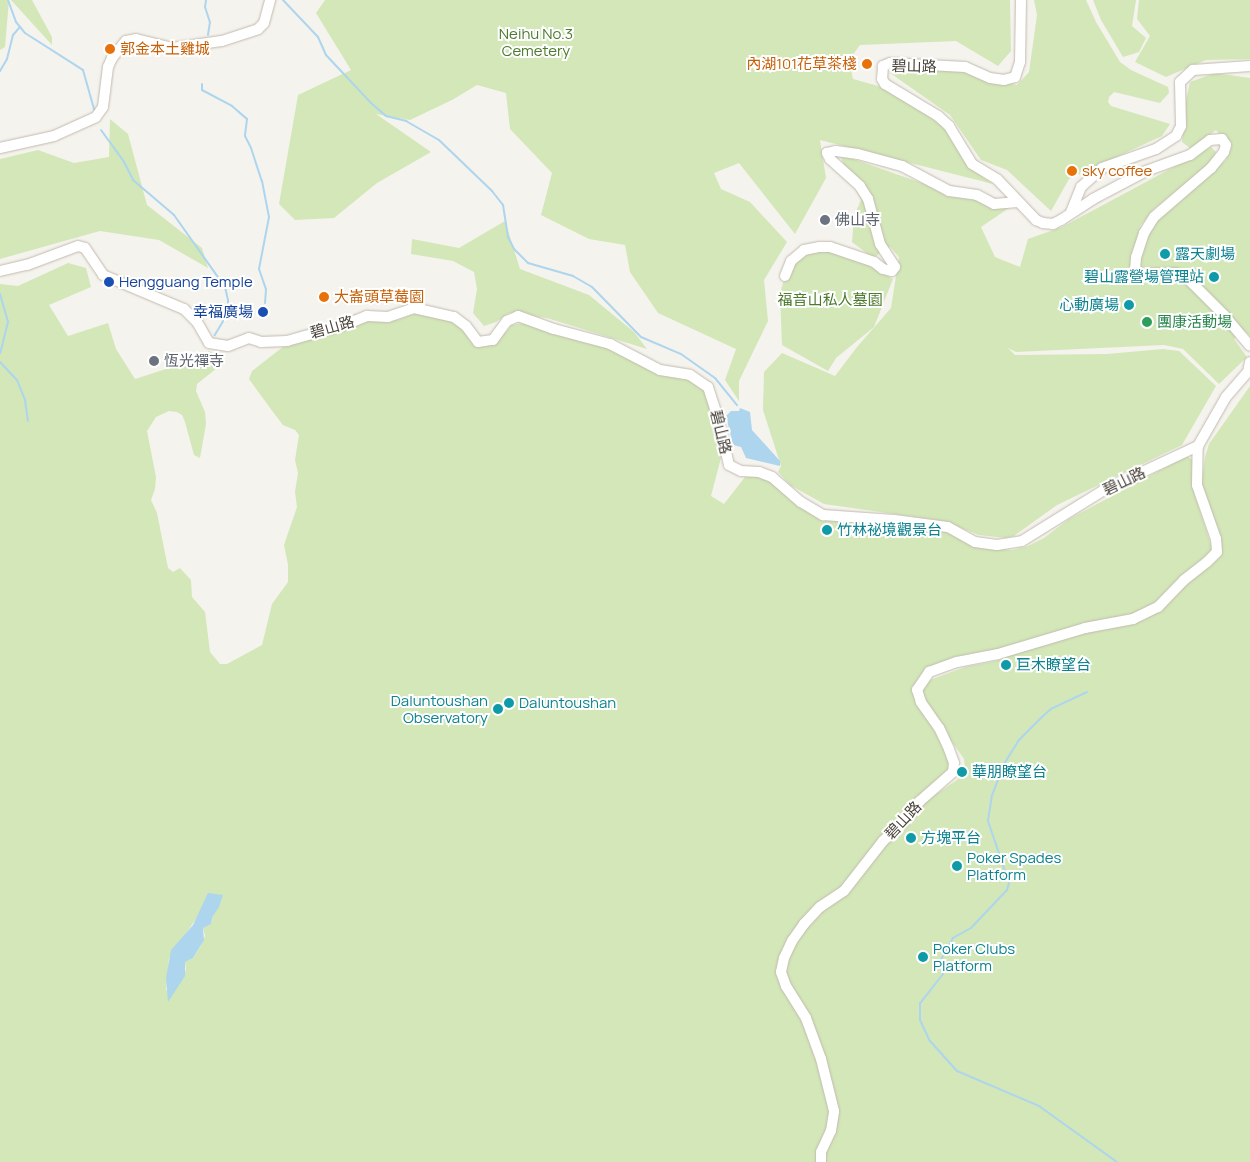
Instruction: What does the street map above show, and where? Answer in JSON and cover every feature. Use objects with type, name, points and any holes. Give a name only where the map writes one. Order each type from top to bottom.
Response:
[{"type":"street","points":[[0,148],[54,136],[96,117],[103,107],[108,67],[112,58],[126,42],[136,39],[172,48],[188,48],[230,39],[258,29],[264,23],[270,0]]},
{"type":"street","name":"碧山路","points":[[1021,0],[1020,62],[1015,77],[1004,80],[990,78],[965,67],[890,63],[883,66],[881,74],[886,84],[927,108],[949,126],[972,164],[997,180],[1036,220],[1043,223],[1052,224],[1146,171],[1190,155],[1210,140],[1222,139],[1226,145],[1224,152],[1211,168],[1154,217],[1141,242],[1135,270],[1137,273],[1145,274],[1176,273],[1188,279],[1224,315],[1250,346]]},
{"type":"street","points":[[1071,212],[1081,187],[1102,168],[1156,149],[1176,136],[1181,126],[1180,82],[1193,70],[1250,66]]},
{"type":"street","points":[[785,276],[791,261],[804,250],[819,247],[830,247],[874,262],[883,269],[892,271],[895,267],[880,244],[868,199],[860,186],[830,159],[827,153],[836,151],[858,154],[902,166],[921,178],[950,191],[977,195],[994,204],[1018,202]]},
{"type":"street","name":"碧山路","points":[[0,271],[27,265],[78,246],[86,248],[102,275],[184,309],[197,322],[208,343],[228,346],[236,345],[249,338],[261,342],[281,342],[347,324],[367,316],[388,317],[414,308],[454,317],[466,326],[478,342],[493,340],[507,322],[518,316],[554,330],[610,344],[660,370],[690,375],[708,387],[718,416],[729,465],[741,471],[759,472],[772,477],[801,502],[823,515],[894,520],[948,527],[974,542],[997,545],[1022,541],[1104,490],[1198,446]]},
{"type":"street","name":"碧山路","points":[[821,1162],[821,1152],[831,1131],[834,1111],[818,1051],[806,1018],[786,986],[781,972],[784,958],[792,941],[804,924],[820,907],[844,891],[883,840],[902,823],[920,800],[953,772],[954,763],[949,749],[939,728],[921,702],[917,690],[929,672],[957,662],[998,654],[1085,628],[1133,620],[1158,607],[1184,580],[1208,562],[1217,552],[1216,540],[1197,485],[1198,446],[1226,397],[1248,372],[1250,362]]},
{"type":"green space","points":[[0,0],[9,0],[5,47],[0,50]]},
{"type":"green space","points":[[11,0],[32,0],[52,37],[52,45]]},
{"type":"green space","name":"Neihu No.3 Cemetery","points":[[325,0],[1010,0],[1011,51],[998,66],[956,41],[860,45],[849,60],[853,79],[889,89],[950,131],[968,167],[993,184],[820,140],[826,178],[795,234],[739,163],[714,173],[721,189],[750,202],[787,242],[764,280],[768,321],[739,381],[739,401],[725,380],[736,349],[658,313],[630,272],[625,245],[589,239],[541,215],[552,173],[510,129],[506,93],[477,85],[452,100],[410,120],[376,114],[431,152],[377,183],[334,218],[295,220],[279,204],[298,95],[351,70],[316,13]]},
{"type":"green space","points":[[1034,0],[1086,0],[1096,22],[1120,62],[1131,70],[1168,87],[1169,93],[1160,103],[1114,92],[1109,97],[1108,102],[1111,106],[1170,124],[1162,136],[1069,179],[1051,211],[1007,170],[981,160],[950,115],[890,73],[902,66],[962,72],[1017,85],[1029,72],[1037,15]]},
{"type":"green space","points":[[1093,0],[1136,0],[1132,26],[1146,38],[1139,52],[1123,57],[1101,20]]},
{"type":"green space","points":[[1139,0],[1250,0],[1250,59],[1206,60],[1166,77],[1135,62],[1150,36],[1137,19]]},
{"type":"green space","points":[[1215,73],[1250,78],[1250,336],[1245,331],[1234,339],[1247,357],[1219,384],[1183,349],[1164,345],[1016,352],[1008,348],[1015,355],[1107,354],[1163,349],[1179,351],[1216,386],[1182,445],[1057,505],[1014,536],[1006,538],[979,535],[943,521],[824,504],[790,485],[778,472],[781,466],[763,410],[764,372],[782,353],[835,376],[891,308],[899,257],[890,247],[873,258],[852,242],[854,216],[861,200],[839,154],[953,194],[1009,208],[981,227],[995,257],[1020,267],[1028,239],[1062,227],[1211,147],[1216,152],[1213,161],[1154,209],[1138,229],[1207,177],[1226,160],[1231,149],[1216,130],[1191,149],[1182,142],[1185,105],[1190,82]]},
{"type":"green space","points":[[110,119],[128,134],[147,205],[202,248],[208,268],[159,240],[100,231],[0,259],[0,159],[38,150],[74,163],[109,157]]},
{"type":"green space","points":[[505,221],[520,269],[589,295],[634,332],[647,349],[547,318],[509,313],[496,322],[484,326],[473,313],[477,289],[474,272],[453,261],[411,254],[412,239],[459,248]]},
{"type":"green space","name":"福音山私人墓園","points":[[821,249],[848,253],[893,279],[874,327],[836,358],[828,371],[782,345],[780,293],[790,260]]},
{"type":"green space","points":[[68,263],[86,268],[91,287],[49,305],[68,336],[108,323],[116,349],[135,379],[200,358],[209,351],[217,356],[217,368],[197,384],[196,391],[205,412],[206,424],[200,458],[194,455],[185,422],[182,415],[177,412],[169,411],[156,417],[147,431],[156,477],[155,489],[151,500],[157,513],[168,568],[173,572],[180,568],[191,580],[192,597],[205,612],[210,652],[220,664],[227,664],[262,645],[272,604],[288,582],[288,565],[284,545],[297,507],[295,492],[298,473],[295,460],[299,435],[295,430],[283,425],[273,412],[249,379],[252,371],[284,346],[370,320],[397,320],[419,312],[456,321],[477,346],[495,344],[512,325],[524,323],[591,340],[689,377],[707,390],[722,454],[711,496],[724,504],[745,477],[764,477],[803,505],[846,519],[935,529],[956,535],[983,547],[1012,550],[1028,546],[1044,538],[1069,519],[1187,456],[1193,460],[1195,495],[1212,548],[1212,554],[1158,603],[1139,614],[930,668],[916,687],[944,744],[950,768],[846,884],[819,904],[780,961],[818,1059],[831,1110],[830,1122],[818,1162],[0,1162],[0,284],[18,286]],"holes":[[[222,899],[212,922],[203,928],[205,936],[200,947],[193,958],[185,962],[186,970],[166,991],[169,958],[198,916]]]},
{"type":"green space","points":[[1250,386],[1250,1162],[823,1162],[823,1154],[832,1139],[826,1068],[789,987],[784,964],[807,924],[923,803],[957,780],[965,769],[964,759],[926,705],[921,691],[924,685],[930,680],[965,667],[996,661],[1013,654],[1100,629],[1144,620],[1165,606],[1180,588],[1219,558],[1222,545],[1204,495],[1202,480],[1205,457],[1209,444]]},
{"type":"water","points":[[740,408],[750,412],[752,430],[780,461],[780,466],[746,458],[741,447],[733,445],[726,416],[731,411],[739,411]]},
{"type":"water","points":[[208,893],[223,895],[219,907],[213,916],[211,924],[203,928],[204,940],[193,958],[185,962],[185,976],[168,1002],[166,978],[171,950],[193,925]]},
{"type":"waterway","points":[[8,0],[16,22],[25,33],[83,70],[94,109]]},
{"type":"waterway","points":[[206,0],[205,7],[210,22],[208,35]]},
{"type":"waterway","points":[[283,0],[318,37],[326,55],[371,103],[386,116],[406,121],[439,140],[492,191],[503,205],[508,237],[514,249],[528,263],[573,276],[592,287],[641,337],[681,354],[715,378],[737,405]]},
{"type":"waterway","points":[[0,71],[7,59],[13,35],[20,27]]},
{"type":"waterway","points":[[202,84],[202,90],[232,106],[247,119],[245,136],[262,181],[269,217],[259,269],[266,289],[265,303]]},
{"type":"waterway","points":[[101,130],[124,162],[133,180],[174,215],[225,287],[228,313],[215,335]]},
{"type":"waterway","points":[[0,294],[8,322],[0,353]]},
{"type":"waterway","points":[[0,362],[17,380],[25,400],[28,421]]},
{"type":"waterway","points":[[1087,692],[1052,708],[1019,740],[1004,764],[992,795],[988,821],[1009,883],[1007,890],[971,928],[953,938],[941,960],[943,974],[920,1003],[920,1020],[930,1041],[957,1071],[1039,1106],[1117,1162]]},
{"type":"place","name":"郭金本土雞城","points":[[110,49]]},
{"type":"place","name":"內湖101花草茶棧","points":[[867,64]]},
{"type":"place","name":"sky coffee","points":[[1072,171]]},
{"type":"place","name":"佛山寺","points":[[825,220]]},
{"type":"place","name":"露天劇場","points":[[1165,254]]},
{"type":"place","name":"碧山露營場管理站","points":[[1214,277]]},
{"type":"place","name":"Hengguang Temple","points":[[109,282]]},
{"type":"place","name":"大崙頭草莓園","points":[[324,297]]},
{"type":"place","name":"心動廣場","points":[[1129,305]]},
{"type":"place","name":"幸福廣場","points":[[263,312]]},
{"type":"place","name":"團康活動場","points":[[1147,322]]},
{"type":"place","name":"恆光禪寺","points":[[154,361]]},
{"type":"place","name":"竹林祕境觀景台","points":[[827,530]]},
{"type":"place","name":"巨木瞭望台","points":[[1006,665]]},
{"type":"place","name":"Daluntoushan","points":[[509,703]]},
{"type":"place","name":"Daluntoushan Observatory","points":[[498,709]]},
{"type":"place","name":"華朋瞭望台","points":[[962,772]]},
{"type":"place","name":"方塊平台","points":[[911,838]]},
{"type":"place","name":"Poker Spades Platform","points":[[957,866]]},
{"type":"place","name":"Poker Clubs Platform","points":[[923,957]]}]
